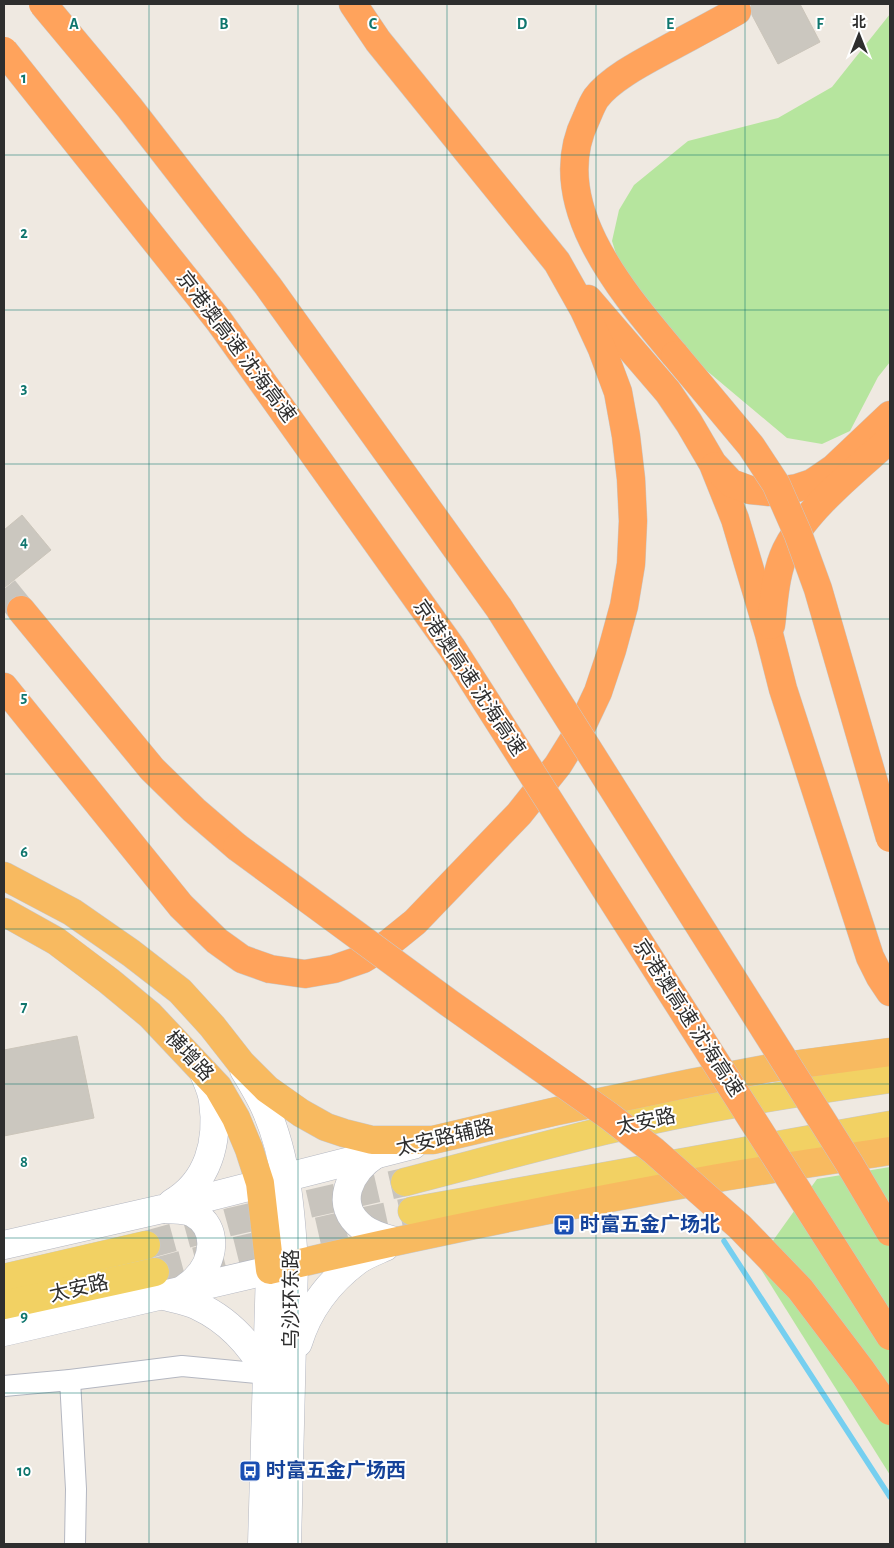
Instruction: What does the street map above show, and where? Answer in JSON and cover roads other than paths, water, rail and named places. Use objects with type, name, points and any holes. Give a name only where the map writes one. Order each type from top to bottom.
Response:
[{"type":"highway","points":[[43,4],[129,107],[268,286],[499,608],[849,1163],[890,1232]]},
{"type":"highway","points":[[353,4],[378,41],[556,262],[668,392],[690,423],[713,464],[735,519],[784,689],[870,957],[890,992]]},
{"type":"highway","points":[[737,11],[620,76],[596,98],[578,134],[573,171],[580,207],[595,245],[629,300],[751,446],[776,484],[798,534],[818,589],[890,838]]},
{"type":"highway","name":"京港澳高速 沈海高速","points":[[4,51],[219,321],[452,648],[890,1336]]},
{"type":"highway","points":[[4,687],[181,906],[217,940],[242,959],[270,970],[305,974],[334,970],[356,962],[389,943],[440,897],[519,814],[558,765],[581,728],[598,692],[624,606],[631,564],[633,521],[627,444],[620,401],[602,349],[584,310],[556,262]]},
{"type":"highway","points":[[713,464],[731,484],[750,490],[769,492],[797,488],[812,483],[834,468],[890,415]]},
{"type":"highway","points":[[769,634],[777,580],[786,551],[807,518],[890,440]]},
{"type":"highway","points":[[21,610],[152,769],[194,810],[237,847],[449,1003],[609,1116],[654,1151],[740,1227],[800,1289],[890,1411]]},
{"type":"highway","name":"横增路","points":[[4,876],[72,912],[138,958],[180,991],[212,1026],[241,1064],[267,1089],[301,1114],[326,1127],[372,1140],[433,1140]]},
{"type":"highway","name":"横增路","points":[[4,912],[56,941],[109,981],[150,1015],[218,1087],[236,1118],[249,1149],[273,1180],[282,1267]]},
{"type":"highway","name":"太安路辅路","points":[[433,1140],[556,1111],[691,1083],[770,1068],[890,1052]]},
{"type":"highway","points":[[282,1267],[583,1203],[890,1151]]},
{"type":"main road","points":[[241,1064],[266,1111],[273,1180]]},
{"type":"main road","points":[[162,1209],[184,1196],[199,1179],[211,1156],[214,1131],[213,1100],[203,1070]]},
{"type":"main road","name":"太安路","points":[[405,1182],[623,1126],[770,1097],[890,1079]]},
{"type":"main road","points":[[412,1211],[890,1125]]},
{"type":"main road","name":"太安路辅路","points":[[4,1245],[162,1209],[433,1140]]},
{"type":"main road","points":[[377,1154],[364,1162],[351,1178],[347,1199],[348,1209],[353,1219],[362,1228],[395,1242]]},
{"type":"main road","points":[[4,1332],[196,1279],[204,1268],[212,1250],[212,1239],[209,1229],[202,1220],[192,1213],[183,1210],[162,1209]]},
{"type":"main road","points":[[166,1286],[221,1320],[257,1354],[279,1369],[301,1332],[313,1306],[332,1282],[358,1260],[395,1242]]},
{"type":"main road","name":"太安路","points":[[4,1278],[146,1245]]},
{"type":"main road","points":[[166,1286],[282,1267]]},
{"type":"main road","name":"乌沙环东路","points":[[262,1544],[279,1369],[282,1267]]},
{"type":"main road","name":"太安路","points":[[4,1306],[166,1286]]},
{"type":"main road","name":"乌沙环东路","points":[[279,1369],[287,1544]]},
{"type":"street","points":[[4,1386],[182,1366],[279,1369]]},
{"type":"street","points":[[70,1380],[76,1489],[75,1544]]},
{"type":"waterway","points":[[724,1241],[890,1497]]},
{"type":"tunnel","points":[[4,589],[21,610]]},
{"type":"tunnel","points":[[146,1245],[230,1222],[405,1182]]},
{"type":"tunnel","points":[[155,1272],[219,1255],[412,1211]]},
{"type":"place","name":"时富五金广场北","points":[[564,1225]]},
{"type":"place","name":"时富五金广场西","points":[[250,1471]]}]
